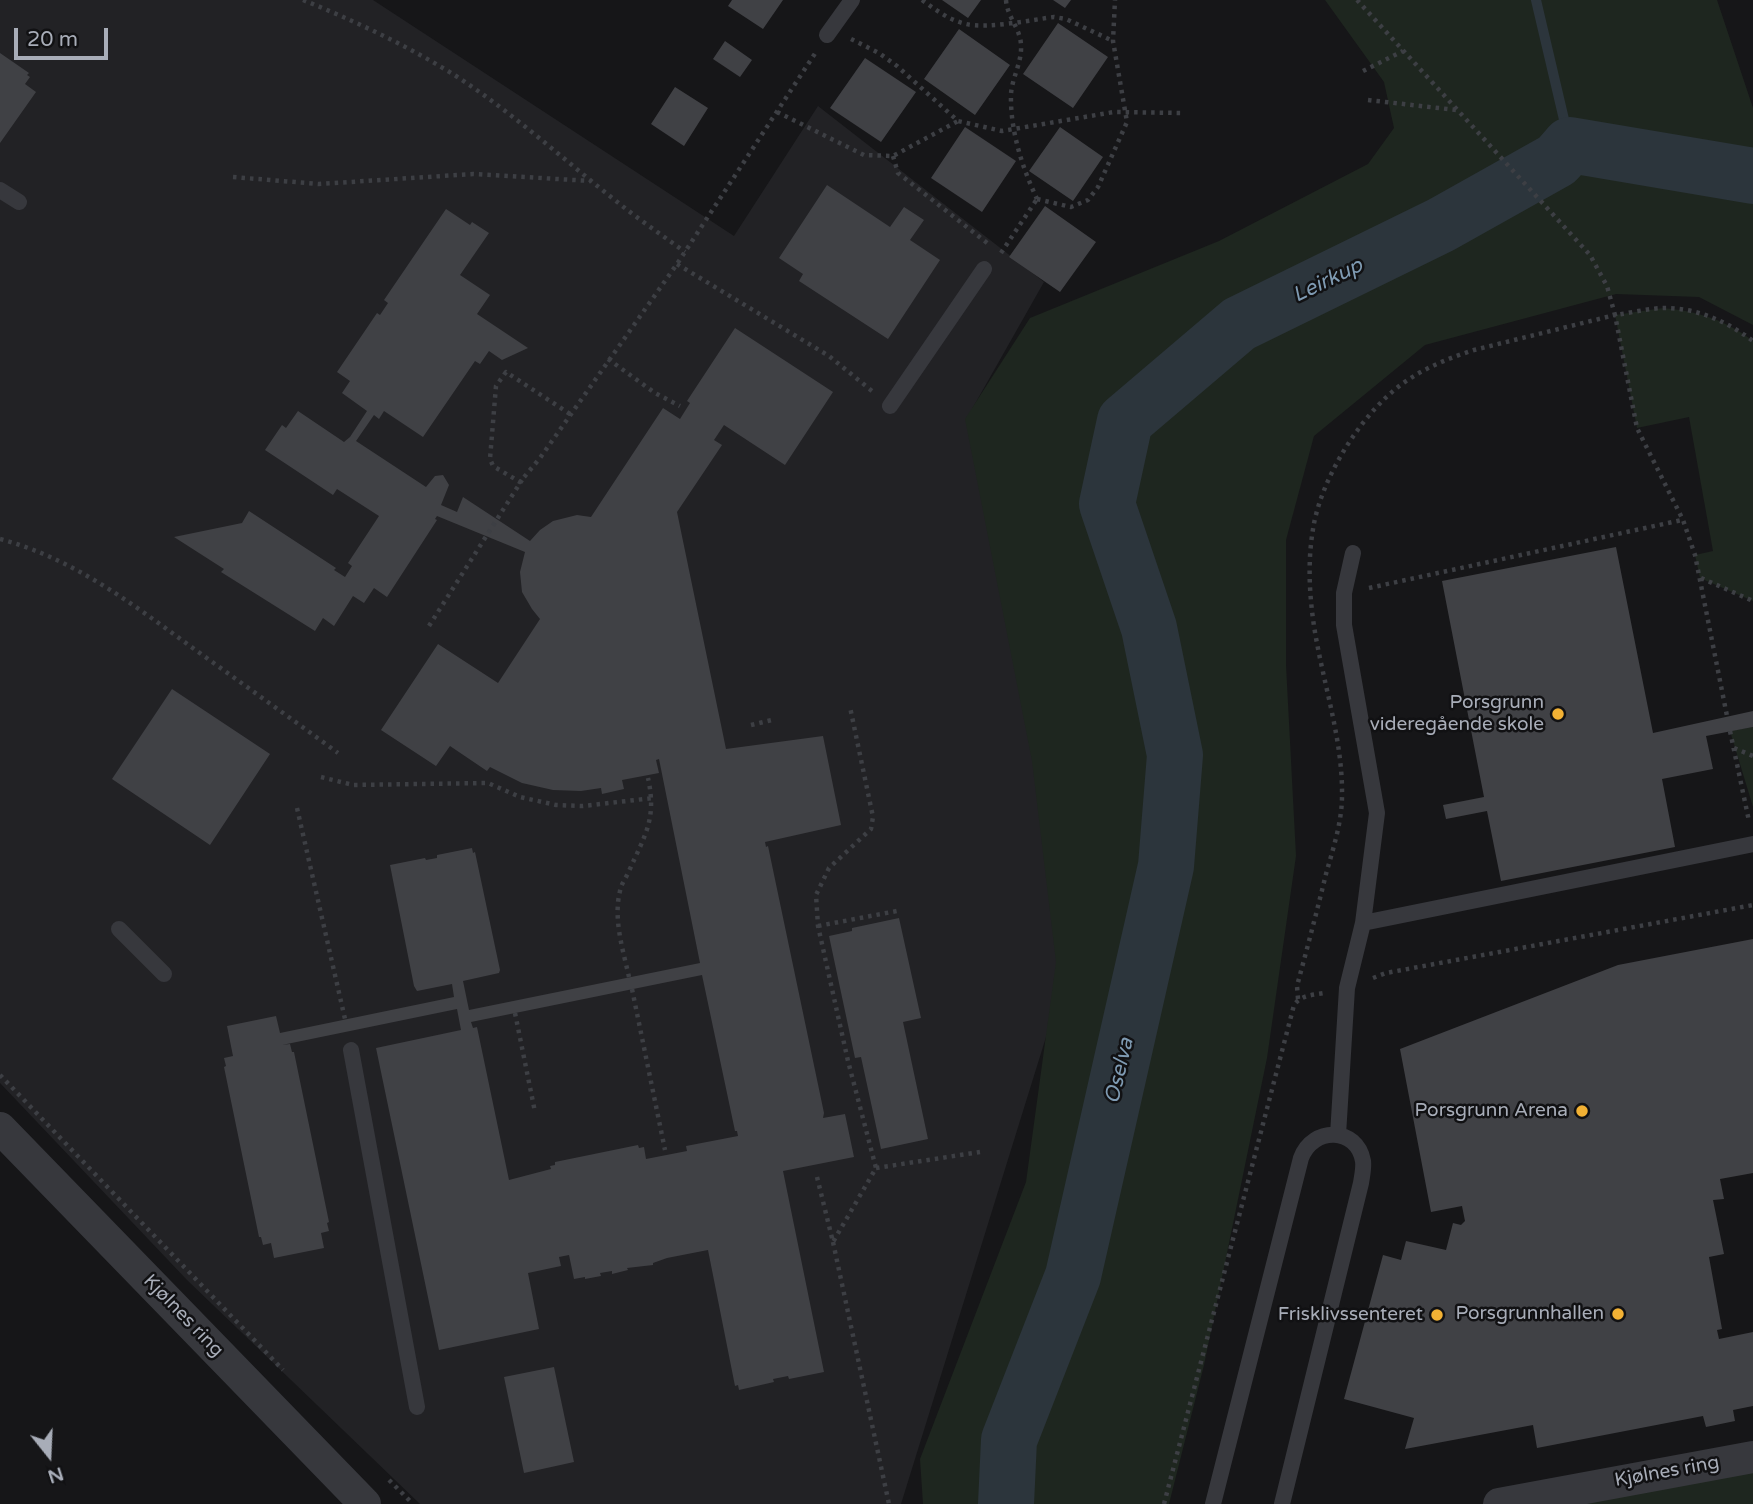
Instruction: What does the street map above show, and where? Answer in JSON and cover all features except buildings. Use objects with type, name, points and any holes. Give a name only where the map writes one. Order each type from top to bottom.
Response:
[{"type":"street","name":"Kjølnes ring","points":[[0,1128],[365,1504]]},
{"type":"street","name":"Kjølnes ring","points":[[1499,1504],[1753,1457]]},
{"type":"lane","points":[[830,32],[852,0]]},
{"type":"lane","points":[[0,190],[19,202]]},
{"type":"lane","points":[[890,406],[984,269]]},
{"type":"lane","points":[[1338,1135],[1347,988],[1363,923],[1377,813],[1344,625],[1345,593],[1353,553]]},
{"type":"lane","points":[[1363,923],[1753,845]]},
{"type":"lane","points":[[119,929],[164,974]]},
{"type":"lane","points":[[351,1050],[417,1407]]},
{"type":"lane","points":[[1213,1504],[1301,1158],[1309,1142],[1328,1135],[1338,1135],[1347,1138],[1360,1153],[1363,1162],[1361,1184],[1282,1504]]},
{"type":"path","points":[[303,0],[341,15],[418,54],[456,77],[526,127],[591,181],[685,252]]},
{"type":"path","points":[[922,0],[942,14],[963,23],[977,26],[1054,17],[1066,19],[1113,41]]},
{"type":"path","points":[[1006,0],[1021,47],[1011,95],[1014,128],[1026,176],[1037,200]]},
{"type":"path","points":[[1037,200],[1071,207],[1088,200],[1098,187],[1127,122],[1113,41],[1115,0]]},
{"type":"path","points":[[1357,0],[1590,255],[1607,286],[1637,428],[1683,520],[1695,555],[1727,716]]},
{"type":"path","points":[[429,625],[523,479],[677,264],[830,32],[879,53],[958,121],[1002,131],[1114,112],[1183,113]]},
{"type":"path","points":[[1363,71],[1403,51]]},
{"type":"path","points":[[1368,100],[1457,110]]},
{"type":"path","points":[[777,112],[864,155],[893,156],[958,121]]},
{"type":"path","points":[[893,156],[898,173],[1002,253],[1037,200]]},
{"type":"path","points":[[233,177],[319,184],[473,174],[591,181]]},
{"type":"path","points":[[677,264],[829,356],[890,406]]},
{"type":"path","points":[[1164,1504],[1294,1005],[1298,999],[1297,986],[1335,841],[1342,799],[1341,769],[1314,621],[1309,558],[1313,527],[1332,473],[1366,419],[1403,383],[1427,369],[1474,350],[1615,315],[1664,308],[1689,310],[1730,326],[1753,341]]},
{"type":"path","points":[[608,359],[655,393],[680,406]]},
{"type":"path","points":[[523,479],[520,482],[493,466],[490,459],[496,386],[506,372],[570,414]]},
{"type":"path","points":[[1345,593],[1683,520]]},
{"type":"path","points":[[0,539],[23,545],[76,569],[126,599],[338,753]]},
{"type":"path","points":[[1700,578],[1753,601]]},
{"type":"path","points":[[833,1242],[876,1168],[848,1061],[818,926],[816,895],[829,868],[871,828],[873,817],[850,707]]},
{"type":"path","points":[[751,725],[772,720]]},
{"type":"path","points":[[1730,731],[1750,826]]},
{"type":"path","points":[[1733,748],[1753,756]]},
{"type":"path","points":[[321,777],[353,785],[488,783],[520,797],[569,806],[653,798]]},
{"type":"path","points":[[629,977],[617,915],[620,890],[648,828],[653,798],[648,778]]},
{"type":"path","points":[[297,808],[345,1019]]},
{"type":"path","points":[[1298,999],[1347,988],[1386,973],[1753,905]]},
{"type":"path","points":[[818,926],[897,911]]},
{"type":"path","points":[[632,989],[665,1150]]},
{"type":"path","points":[[515,1013],[535,1112]]},
{"type":"path","points":[[0,1075],[290,1378]]},
{"type":"path","points":[[876,1168],[980,1152]]},
{"type":"path","points":[[817,1177],[889,1504]]},
{"type":"path","points":[[383,1473],[413,1504]]},
{"type":"shaded area","points":[[0,0],[373,0],[734,236],[818,106],[1044,282],[972,409],[1078,934],[901,1504],[420,1504],[187,1280],[0,1083]]},
{"type":"shaded area","points":[[1325,0],[1717,0],[1753,108],[1753,325],[1699,297],[1616,294],[1425,345],[1314,436],[1286,540],[1286,665],[1296,856],[1267,1058],[1204,1365],[1169,1504],[923,1504],[920,1459],[1026,1182],[1056,962],[1032,761],[965,419],[1030,318],[1219,241],[1368,164],[1394,128],[1384,82]]},
{"type":"shaded area","points":[[1663,308],[1688,311],[1711,318],[1732,327],[1753,341],[1753,601],[1700,578],[1695,555],[1713,551],[1689,417],[1637,428],[1615,315]]},
{"type":"shaded area","points":[[1753,727],[1753,807],[1730,731]]},
{"type":"shaded area","points":[[1753,1457],[1753,1504],[1529,1504]]},
{"type":"waterway","points":[[1536,0],[1570,145]]},
{"type":"waterway","name":"Leirkup","points":[[1006,1504],[1009,1440],[1073,1276],[1166,866],[1175,755],[1149,628],[1107,504],[1125,421],[1239,324],[1441,225],[1557,160],[1570,145],[1753,176]]},
{"type":"place","name":"Porsgrunn videregående skole","points":[[1558,714]]},
{"type":"place","name":"Porsgrunn Arena","points":[[1582,1111]]},
{"type":"place","name":"Porsgrunnhallen","points":[[1618,1314]]},
{"type":"place","name":"Frisklivssenteret","points":[[1437,1315]]},
{"type":"water label","name":"Oselva","points":[[1120,1071]]}]
